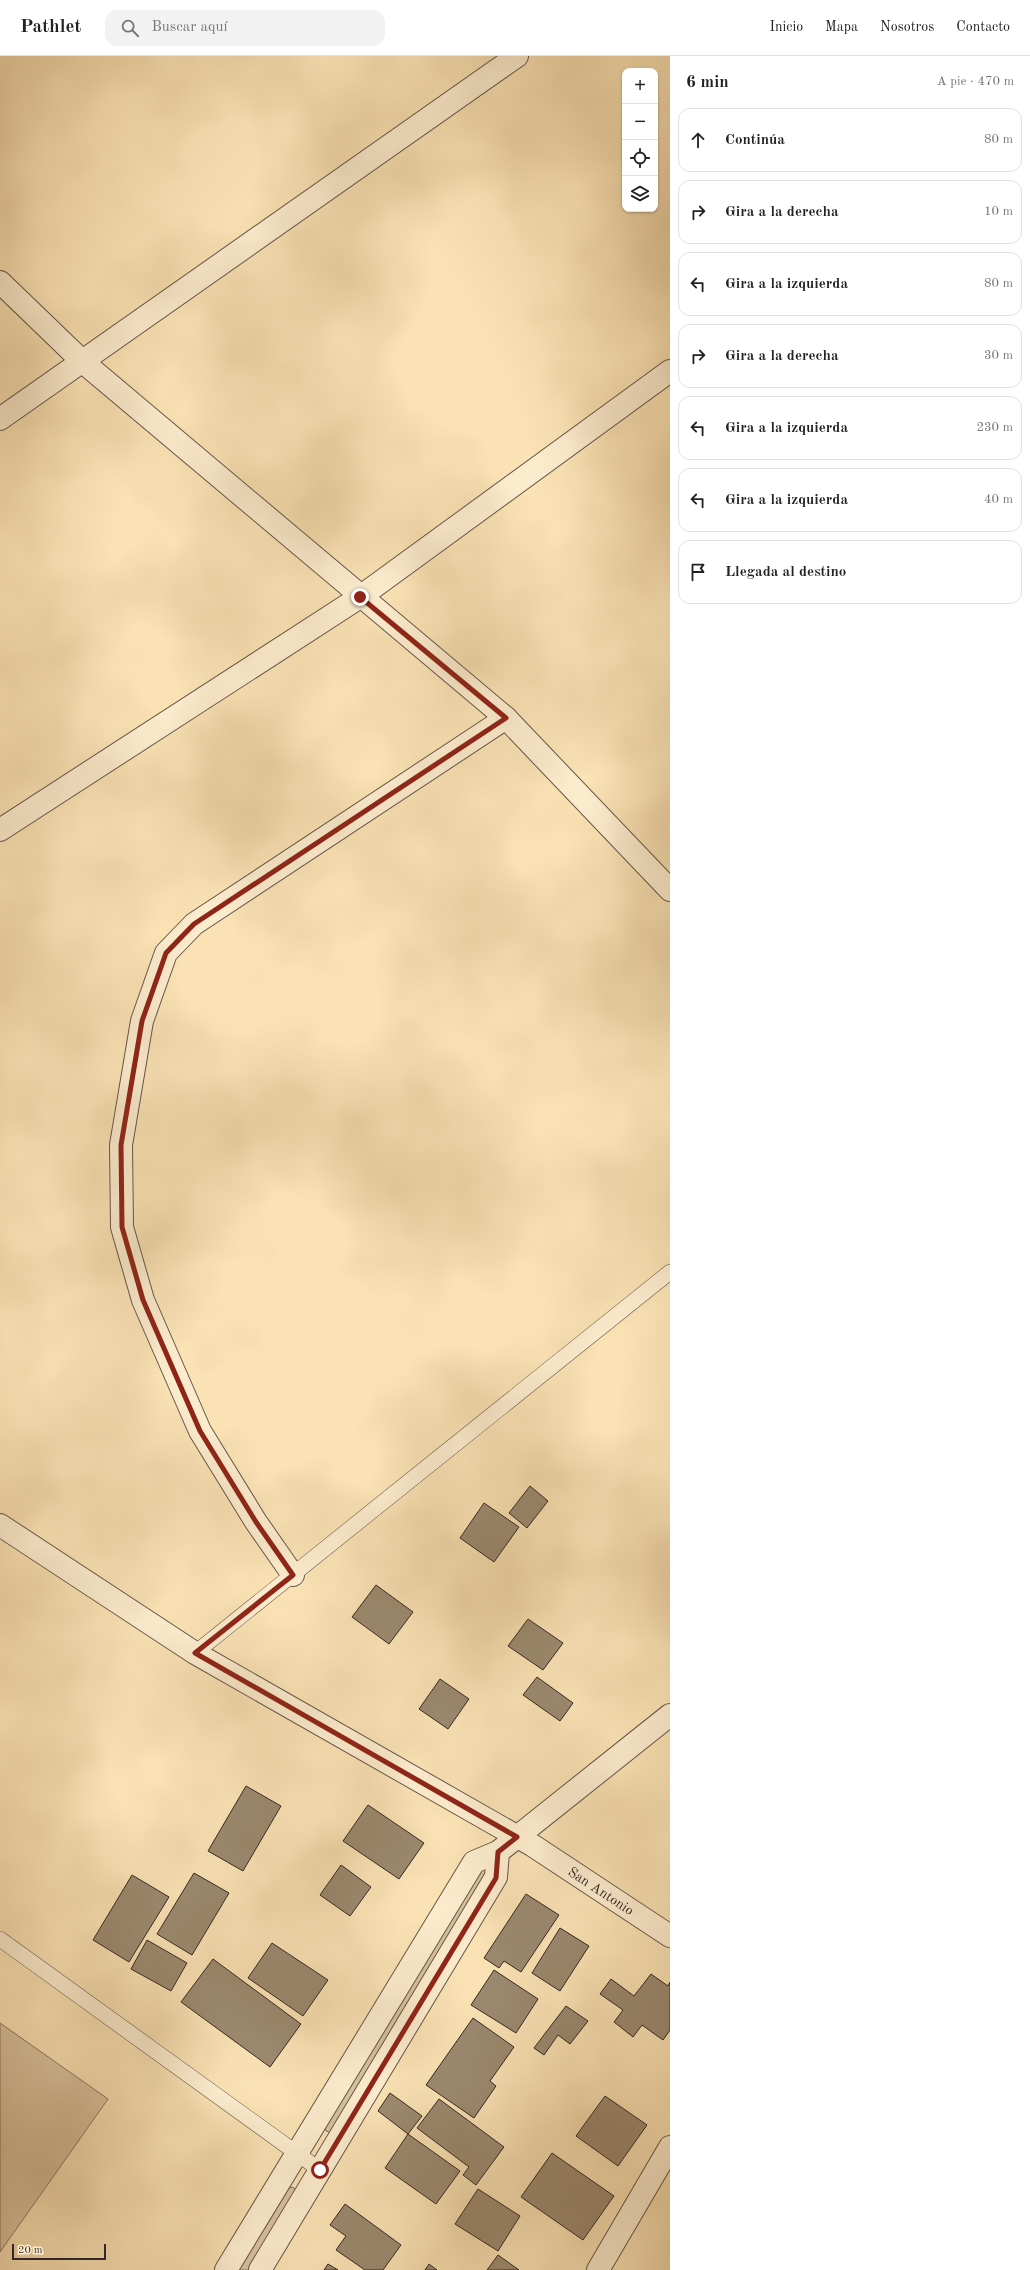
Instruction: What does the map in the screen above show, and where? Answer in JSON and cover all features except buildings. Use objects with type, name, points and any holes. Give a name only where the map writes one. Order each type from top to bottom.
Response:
[{"type":"street","points":[[0,419],[517,56]]},
{"type":"street","points":[[0,282],[83,362],[360,597],[506,718],[670,890]]},
{"type":"street","points":[[0,830],[360,597],[670,371]]},
{"type":"street","points":[[293,1575],[256,1522],[200,1431],[143,1300],[122,1227],[121,1145],[142,1021],[166,953],[194,924],[506,718]]},
{"type":"street","name":"San Antonio","points":[[0,1525],[195,1653],[524,1841],[670,1936]]},
{"type":"street","points":[[226,2270],[474,1862],[524,1841],[670,1715]]},
{"type":"street","points":[[260,2270],[496,1878],[498,1852]]},
{"type":"street","points":[[598,2270],[670,2147]]},
{"type":"lane","points":[[195,1653],[670,1272]]},
{"type":"lane","points":[[0,1939],[320,2170]]},
{"type":"shaded area","points":[[484,1869],[487,1871],[332,2133],[326,2131],[325,2127],[480,1871]]},
{"type":"shaded area","points":[[0,2023],[108,2099],[0,2252]]},
{"type":"shaded area","points":[[293,2187],[297,2191],[251,2270],[239,2270],[289,2188]]},
{"type":"route","points":[[320,2170],[496,1878],[498,1852],[517,1837],[195,1653],[293,1575],[256,1522],[200,1431],[143,1300],[122,1227],[121,1145],[142,1021],[166,953],[194,924],[506,718],[360,597]]}]
